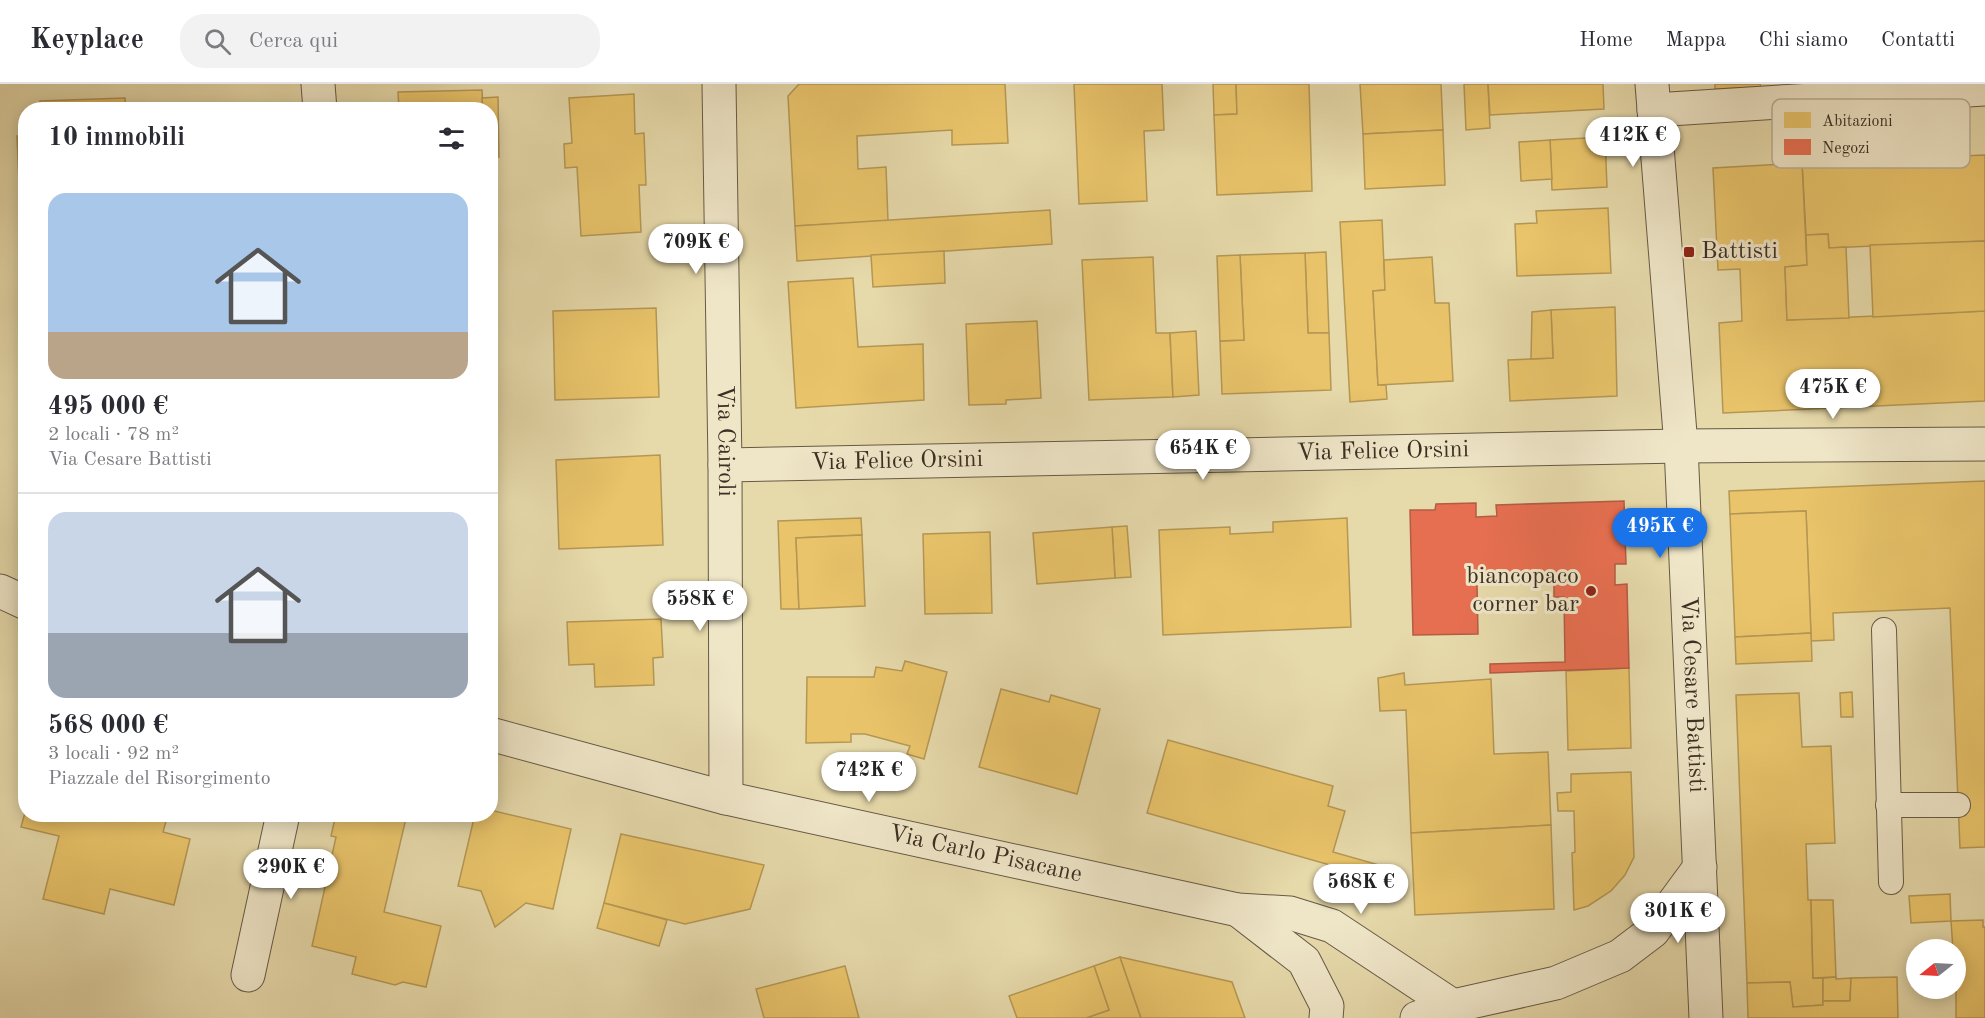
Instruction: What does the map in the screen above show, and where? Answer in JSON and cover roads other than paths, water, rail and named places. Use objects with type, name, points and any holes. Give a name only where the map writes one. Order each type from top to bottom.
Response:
[{"type":"street","points":[[318,84],[319,102]]},
{"type":"street","name":"Via Cairoli","points":[[718,84],[725,465],[726,798]]},
{"type":"street","points":[[1653,97],[1985,89]]},
{"type":"street","name":"Via Cesare Battisti","points":[[1653,97],[1681,447],[1706,1018]]},
{"type":"street","name":"Via Felice Orsini","points":[[725,465],[1681,447],[1985,444]]},
{"type":"street","points":[[0,591],[18,599]]},
{"type":"street","points":[[0,616],[18,617]]},
{"type":"street","name":"Via Carlo Pisacane","points":[[498,736],[726,798],[1238,910],[1290,913],[1332,926],[1454,1006]]},
{"type":"street","points":[[248,975],[282,822]]},
{"type":"street","points":[[1417,1018],[1454,1006],[1556,983],[1620,956],[1653,931],[1700,867]]},
{"type":"street","points":[[1238,910],[1305,961],[1327,1006],[1326,1018]]},
{"type":"lane","points":[[1884,630],[1891,882]]},
{"type":"lane","points":[[1888,805],[1958,805]]},
{"type":"place","name":"Battisti","points":[[1689,252]]},
{"type":"place","name":"biancopaco corner bar","points":[[1591,591]]}]
